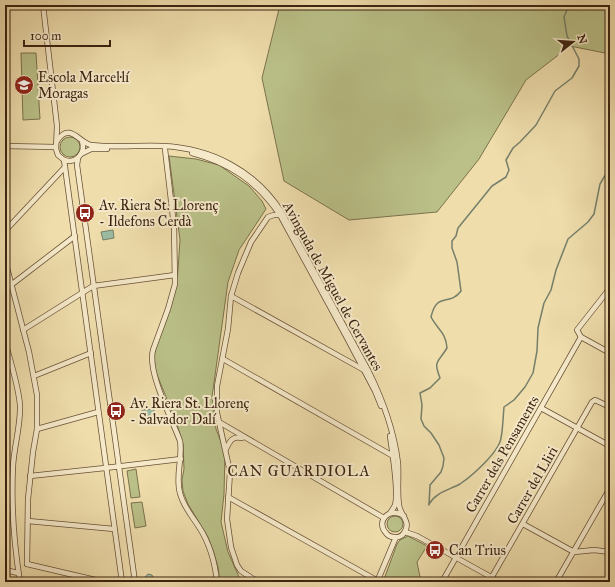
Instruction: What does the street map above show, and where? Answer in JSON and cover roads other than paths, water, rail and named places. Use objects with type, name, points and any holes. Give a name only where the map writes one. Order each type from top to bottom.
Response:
[{"type":"street","points":[[43,5],[57,126],[57,153],[64,160],[70,161],[80,156]]},
{"type":"street","points":[[57,126],[61,131],[74,134],[81,139],[83,148],[77,165],[135,582]]},
{"type":"street","points":[[57,141],[66,133]]},
{"type":"street","name":"Avinguda de Miguel de Cervantes","points":[[81,139],[88,145],[94,146],[170,146],[209,154],[238,168],[269,194],[292,230],[380,394],[394,441],[398,468],[399,506],[404,516]]},
{"type":"street","points":[[5,146],[56,147]]},
{"type":"street","name":"Avinguda de Miguel de Cervantes","points":[[80,156],[88,150],[94,149],[165,149],[192,153],[208,157],[235,170],[257,187],[271,202],[280,215],[375,391],[389,432],[393,456],[395,501],[390,513]]},
{"type":"street","points":[[165,149],[174,226],[175,275],[172,296],[153,350],[153,369],[180,441],[181,448],[178,478],[179,492],[209,547],[214,560],[217,582]]},
{"type":"street","points":[[64,160],[122,582]]},
{"type":"street","points":[[5,231],[65,167]]},
{"type":"street","points":[[258,582],[242,571],[234,556],[227,519],[231,477],[230,465],[219,422],[217,393],[232,296],[238,273],[251,242],[268,217],[280,215]]},
{"type":"street","points":[[11,285],[75,236]]},
{"type":"street","points":[[5,260],[34,376],[37,395],[37,429],[30,476],[27,564],[19,571],[5,570]]},
{"type":"street","points":[[23,330],[93,286],[175,275]]},
{"type":"street","points":[[610,288],[577,330],[581,337],[610,353]]},
{"type":"street","points":[[232,296],[364,370]]},
{"type":"street","name":"Carrer dels Pensaments","points":[[442,582],[581,337]]},
{"type":"street","points":[[5,342],[18,387],[20,408],[13,465],[12,511],[19,581]]},
{"type":"street","points":[[34,376],[91,353]]},
{"type":"street","points":[[223,359],[393,456]]},
{"type":"street","name":"Carrer del Lliri","points":[[490,580],[592,402],[595,400],[610,407]]},
{"type":"street","points":[[541,408],[610,446]]},
{"type":"street","points":[[37,429],[98,412]]},
{"type":"street","points":[[219,422],[384,518]]},
{"type":"street","points":[[226,449],[230,440],[233,438],[245,438]]},
{"type":"street","points":[[30,476],[180,459]]},
{"type":"street","points":[[556,582],[610,488]]},
{"type":"street","points":[[228,496],[377,581],[396,538],[405,532],[407,523],[404,516],[396,512],[390,513],[384,518],[382,527],[385,533],[396,538]]},
{"type":"street","points":[[28,521],[114,529]]},
{"type":"street","points":[[523,524],[574,552],[589,550],[610,552]]},
{"type":"street","points":[[405,532],[417,536],[456,557],[490,580],[500,582]]},
{"type":"street","points":[[18,559],[27,558]]},
{"type":"street","points":[[27,564],[104,582]]},
{"type":"waterway","points":[[429,505],[430,485],[441,472],[444,458],[439,445],[424,426],[421,419],[422,405],[420,393],[430,388],[440,378],[437,365],[439,359],[447,348],[443,334],[431,317],[434,309],[437,304],[457,296],[461,291],[457,262],[452,248],[452,241],[456,236],[458,228],[492,186],[506,177],[509,170],[506,160],[513,148],[536,125],[555,91],[572,78],[579,66],[579,59],[567,36],[564,17],[569,5]]},
{"type":"waterway","points":[[429,504],[439,494],[460,484],[471,475],[490,457],[499,444],[502,434],[504,407],[514,400],[525,387],[533,373],[537,351],[538,328],[544,303],[551,290],[556,270],[568,239],[588,222],[594,214],[600,184],[610,167]]},
{"type":"place","name":"Escola Marcel·lí Moragas","points":[[24,85]]},
{"type":"place","name":"Av. Riera St. Llorenç - Ildefons Cerdà","points":[[85,213]]},
{"type":"place","name":"Av. Riera St. Llorenç - Salvador Dalí","points":[[116,411]]},
{"type":"place","name":"Can Trius","points":[[435,550]]},
{"type":"district","name":"CAN GUARDIOLA","points":[[299,471]]}]
